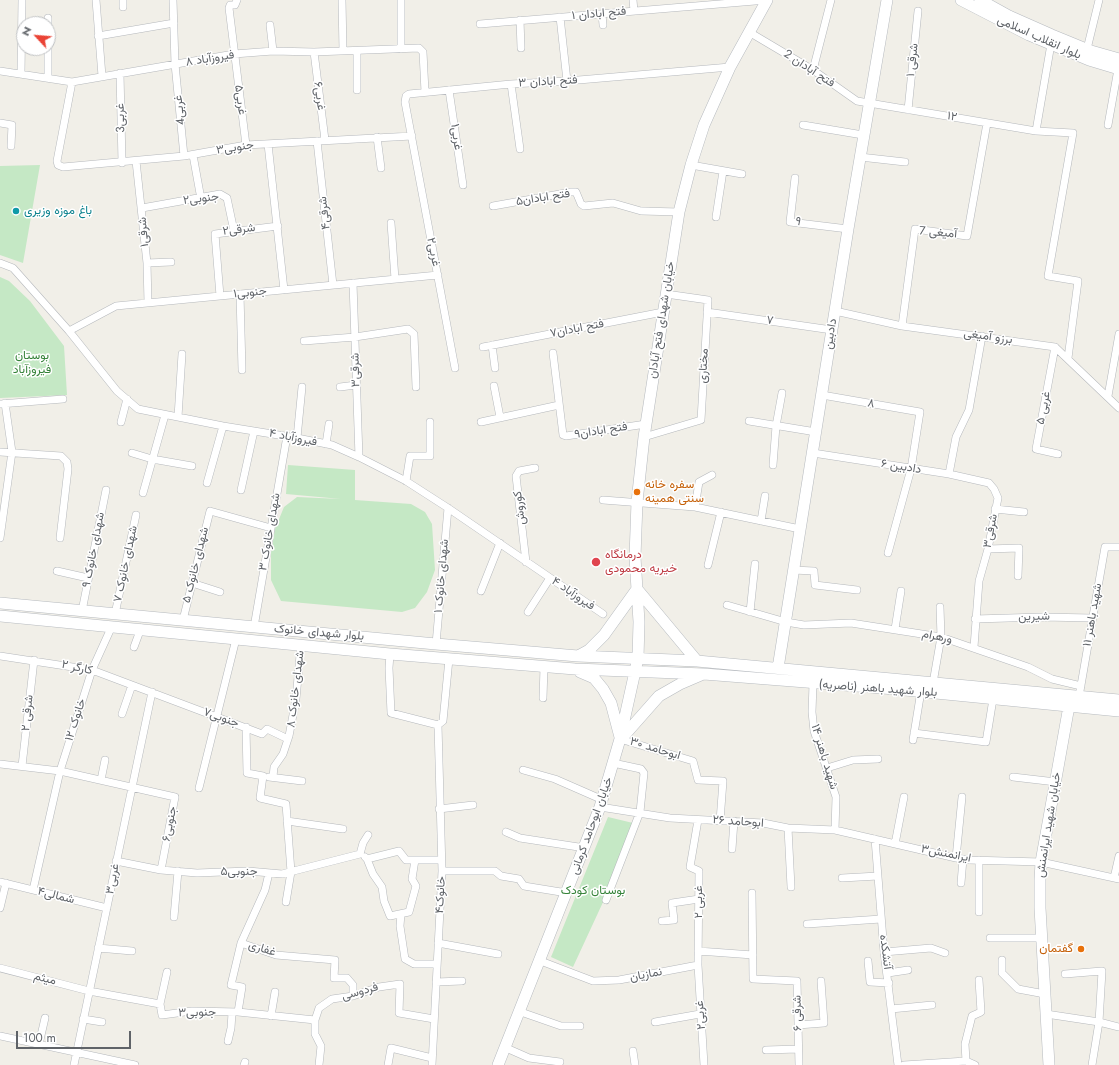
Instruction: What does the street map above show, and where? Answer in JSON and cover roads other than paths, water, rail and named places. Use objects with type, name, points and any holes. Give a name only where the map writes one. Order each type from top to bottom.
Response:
[{"type":"main road","name":"خیابان شهدای فتح آبادان","points":[[636,671],[638,658],[639,622],[637,589],[637,502],[644,437],[680,212],[691,165],[704,125],[730,66],[767,0]]},
{"type":"main road","name":"دادبین","points":[[778,668],[863,135],[888,0]]},
{"type":"main road","name":"بلوار انقلاب اسلامی","points":[[961,0],[1087,49],[1119,65]]},
{"type":"main road","name":"بلوار انقلاب اسلامی","points":[[980,0],[999,16],[1051,44],[1089,60],[1119,65]]},
{"type":"main road","points":[[578,656],[589,650],[604,635],[637,589],[697,661]]},
{"type":"main road","name":"بلوار شهدای خانوک","points":[[0,603],[436,644],[578,656],[638,658]]},
{"type":"main road","name":"بلوار شهدای خانوک","points":[[0,616],[141,628],[390,654],[575,669],[636,671]]},
{"type":"main road","name":"بلوار شهید باهنر (ناصریه)","points":[[638,658],[697,661],[933,683],[1080,691],[1119,700]]},
{"type":"main road","points":[[575,669],[594,678],[604,689],[611,703],[620,739]]},
{"type":"main road","name":"بلوار شهید باهنر (ناصریه)","points":[[636,671],[704,674],[813,684],[920,691],[1119,711]]},
{"type":"main road","name":"خیابان ابوحامد کرمانی","points":[[498,1065],[538,960],[567,893],[601,804],[620,739],[636,671]]},
{"type":"main road","points":[[620,739],[659,696],[680,684],[704,674]]},
{"type":"main road","name":"خیابان شهید ایرانمنش","points":[[1049,1065],[1040,908],[1041,862],[1070,706]]},
{"type":"street","points":[[21,74],[22,0]]},
{"type":"street","points":[[96,0],[102,76]]},
{"type":"street","points":[[173,0],[175,64]]},
{"type":"street","name":"غربی۵","points":[[237,0],[235,5],[230,5],[229,8],[246,146]]},
{"type":"street","points":[[342,0],[343,51]]},
{"type":"street","points":[[401,0],[401,50]]},
{"type":"street","points":[[633,0],[634,11]]},
{"type":"street","points":[[665,0],[666,9]]},
{"type":"street","name":"فتح ابادان ۱","points":[[480,24],[767,0]]},
{"type":"street","points":[[813,70],[831,0]]},
{"type":"street","points":[[1087,49],[1099,0]]},
{"type":"street","name":"۱ شرقی","points":[[908,110],[918,11]]},
{"type":"street","points":[[602,14],[603,25]]},
{"type":"street","points":[[560,17],[567,81]]},
{"type":"street","points":[[520,20],[521,48]]},
{"type":"street","points":[[98,36],[174,23]]},
{"type":"street","points":[[270,25],[273,51]]},
{"type":"street","name":"فتح آبادان 2","points":[[749,32],[813,70],[857,101],[869,103]]},
{"type":"street","points":[[1036,130],[1051,44]]},
{"type":"street","name":"فیروزآباد ۸","points":[[0,71],[72,82],[234,54],[273,51],[314,52],[422,50],[425,92]]},
{"type":"street","points":[[357,51],[357,90]]},
{"type":"street","name":"غربی۶","points":[[314,52],[325,140]]},
{"type":"street","points":[[48,56],[48,78]]},
{"type":"street","name":"غربی4","points":[[175,64],[184,156]]},
{"type":"street","points":[[1108,125],[1119,65]]},
{"type":"street","name":"فتح ابادان ۳","points":[[412,136],[405,102],[406,96],[409,94],[730,66]]},
{"type":"street","name":"غربی3","points":[[120,73],[122,163]]},
{"type":"street","name":"جنوبی۳","points":[[72,82],[56,161],[58,165],[63,167],[122,163],[193,155],[246,146],[268,144],[412,136]]},
{"type":"street","points":[[511,84],[520,149]]},
{"type":"street","name":"غربی۱","points":[[449,90],[463,185]]},
{"type":"street","name":"۱۲","points":[[869,103],[986,123],[1073,134],[1048,276],[1078,281],[1068,358]]},
{"type":"street","points":[[0,123],[12,125],[11,146]]},
{"type":"street","name":"آمیغی 7","points":[[902,326],[915,229],[967,236],[986,123]]},
{"type":"street","points":[[803,125],[863,135]]},
{"type":"street","name":"غربی۲","points":[[412,136],[455,368]]},
{"type":"street","points":[[377,137],[381,168]]},
{"type":"street","name":"شرقی۴","points":[[317,141],[333,285]]},
{"type":"street","points":[[268,144],[284,290]]},
{"type":"street","points":[[193,155],[201,199]]},
{"type":"street","points":[[860,157],[904,162]]},
{"type":"street","name":"شرقی۱","points":[[136,161],[147,263],[148,303]]},
{"type":"street","points":[[691,165],[742,174]]},
{"type":"street","points":[[716,217],[723,171]]},
{"type":"street","name":"۹","points":[[795,178],[790,222],[848,229]]},
{"type":"street","name":"فتح ابادان۵","points":[[493,206],[576,192],[581,204],[584,206],[613,203],[641,211],[680,212]]},
{"type":"street","name":"جنوبی۲","points":[[142,208],[201,199],[220,194],[227,198],[234,231]]},
{"type":"street","points":[[391,223],[395,279]]},
{"type":"street","name":"شرقی۲","points":[[220,296],[214,237],[218,232],[278,226]]},
{"type":"street","points":[[147,263],[171,262]]},
{"type":"street","name":"فیروزآباد ۴","points":[[0,263],[13,268],[69,331],[117,391],[138,409],[326,444],[359,457],[406,481],[448,508],[603,614]]},
{"type":"street","name":"جنوبی۱","points":[[69,331],[116,306],[438,275]]},
{"type":"street","name":"شرقی۳","points":[[353,283],[359,457]]},
{"type":"street","points":[[240,294],[242,370]]},
{"type":"street","points":[[666,294],[708,300],[707,312]]},
{"type":"street","name":"برزو آمیغی","points":[[835,311],[902,326],[1055,346]]},
{"type":"street","name":"فتح ابادان۷","points":[[483,347],[663,312]]},
{"type":"street","name":"۷","points":[[707,312],[832,330]]},
{"type":"street","name":"مختاری","points":[[644,437],[701,420],[707,312]]},
{"type":"street","points":[[304,341],[355,337],[408,329],[412,330],[414,334],[416,387]]},
{"type":"street","points":[[1108,396],[1119,334]]},
{"type":"street","points":[[949,474],[956,437],[969,410],[982,336]]},
{"type":"street","points":[[492,345],[495,368]]},
{"type":"street","points":[[1055,346],[1119,408]]},
{"type":"street","name":"۵ غربی","points":[[1055,346],[1036,449],[1058,454]]},
{"type":"street","name":"فتح ابادان۹","points":[[553,353],[562,432],[566,436],[646,424]]},
{"type":"street","points":[[178,417],[182,354]]},
{"type":"street","points":[[340,387],[356,385]]},
{"type":"street","points":[[494,386],[500,418]]},
{"type":"street","points":[[297,438],[302,387]]},
{"type":"street","points":[[773,465],[776,426],[782,393]]},
{"type":"street","name":"۸","points":[[822,396],[920,412],[911,469]]},
{"type":"street","points":[[0,538],[12,452],[3,403],[63,399]]},
{"type":"street","points":[[121,422],[127,399]]},
{"type":"street","points":[[481,422],[559,405]]},
{"type":"street","points":[[142,493],[165,415]]},
{"type":"street","points":[[749,421],[816,432]]},
{"type":"street","points":[[406,481],[410,456],[430,456],[430,422]]},
{"type":"street","points":[[326,444],[329,424]]},
{"type":"street","points":[[207,483],[223,426]]},
{"type":"street","points":[[241,490],[254,431]]},
{"type":"street","name":"شهدای خانوک ۳","points":[[254,627],[287,436]]},
{"type":"street","points":[[0,452],[60,456],[68,462],[60,538]]},
{"type":"street","points":[[132,453],[152,459],[192,466]]},
{"type":"street","name":"دادبین ۶","points":[[813,453],[949,474],[989,483]]},
{"type":"street","name":"کوروش","points":[[526,562],[516,476],[519,470],[535,468]]},
{"type":"street","points":[[888,553],[911,469]]},
{"type":"street","points":[[695,507],[699,482],[712,474]]},
{"type":"street","name":"شرقی۳","points":[[974,647],[979,581],[988,549],[998,498],[989,483]]},
{"type":"street","name":"شهدای خانوک ۹","points":[[82,611],[106,490]]},
{"type":"street","points":[[761,521],[765,496]]},
{"type":"street","points":[[603,500],[695,507],[800,528]]},
{"type":"street","name":"شهدای خانوک ۱","points":[[436,644],[448,508]]},
{"type":"street","points":[[995,509],[1024,512]]},
{"type":"street","name":"شهدای خانوک ۵","points":[[183,620],[210,512],[215,511],[271,528]]},
{"type":"street","points":[[708,566],[721,512]]},
{"type":"street","name":"شهدای خانوک ۷","points":[[115,614],[136,515]]},
{"type":"street","points":[[481,591],[500,543]]},
{"type":"street","name":"شهید باهنر ۱۱","points":[[1080,691],[1105,547],[1119,547]]},
{"type":"street","points":[[988,549],[1019,548],[1018,576]]},
{"type":"street","points":[[750,612],[755,564]]},
{"type":"street","points":[[794,570],[814,571],[815,585],[857,590]]},
{"type":"street","points":[[57,571],[88,578]]},
{"type":"street","points":[[528,612],[550,578]]},
{"type":"street","points":[[192,584],[220,592]]},
{"type":"street","points":[[895,629],[900,591]]},
{"type":"street","name":"ورهرام","points":[[727,605],[786,622],[804,625],[851,623],[941,637],[974,647],[1028,667],[1080,691]]},
{"type":"street","points":[[933,683],[941,637],[940,607]]},
{"type":"street","name":"شیرین","points":[[975,619],[1042,616],[1092,618]]},
{"type":"street","name":"خانوک ۱۲","points":[[33,890],[60,771],[92,670],[112,626]]},
{"type":"street","points":[[134,647],[141,628]]},
{"type":"street","points":[[199,788],[236,639]]},
{"type":"street","name":"شهدای خانوک ۸","points":[[273,777],[274,767],[283,754],[288,739],[296,699],[302,644]]},
{"type":"street","points":[[390,654],[389,668],[392,713],[438,725],[443,721],[450,659]]},
{"type":"street","name":"کارگر ۲","points":[[0,656],[92,670],[152,692]]},
{"type":"street","name":"شرقی ۲","points":[[22,766],[34,660]]},
{"type":"street","points":[[542,698],[544,666]]},
{"type":"street","name":"شهید باهنر ۱۴","points":[[813,684],[812,712],[814,731],[836,797],[835,830]]},
{"type":"street","points":[[122,714],[132,685]]},
{"type":"street","points":[[920,691],[914,736],[986,742],[993,699]]},
{"type":"street","name":"جنوبی۷","points":[[152,692],[262,734],[267,729],[288,739]]},
{"type":"street","name":"غربی۳","points":[[74,1065],[152,692]]},
{"type":"street","name":"خانوک۴","points":[[432,1062],[442,872],[440,860],[438,725]]},
{"type":"street","points":[[246,727],[247,773],[302,782]]},
{"type":"street","name":"ابوحامد ۳۰","points":[[620,739],[693,761],[698,780],[723,782],[720,821]]},
{"type":"street","points":[[827,768],[853,760],[878,759]]},
{"type":"street","points":[[101,780],[105,760]]},
{"type":"street","points":[[606,900],[640,812],[643,770],[613,763]]},
{"type":"street","points":[[0,764],[60,771],[132,787]]},
{"type":"street","name":"ابوحامد ۲۶","points":[[523,770],[555,779],[601,804],[670,818],[763,823],[788,828],[835,830],[876,839]]},
{"type":"street","points":[[263,776],[260,798],[286,804],[291,872],[286,902]]},
{"type":"street","points":[[1013,777],[1056,782]]},
{"type":"street","name":"جنوبی۶","points":[[132,787],[175,797],[161,870]]},
{"type":"street","points":[[895,844],[904,797]]},
{"type":"street","points":[[961,883],[959,858],[962,798]]},
{"type":"street","points":[[439,809],[473,805]]},
{"type":"street","name":"۲ غربی","points":[[698,820],[690,867],[699,871],[698,966]]},
{"type":"street","points":[[287,821],[343,829]]},
{"type":"street","points":[[732,849],[734,822]]},
{"type":"street","points":[[788,828],[791,887]]},
{"type":"street","points":[[506,832],[520,838],[584,848]]},
{"type":"street","points":[[368,835],[363,843],[360,854],[367,859],[373,874],[382,887],[384,901],[390,916],[409,912],[416,886],[412,879],[415,860]]},
{"type":"street","name":"ایرانمنش۳","points":[[876,839],[959,858],[1041,862],[1116,879]]},
{"type":"street","name":"آتشکده","points":[[876,839],[884,952],[888,973],[898,1065]]},
{"type":"street","points":[[367,859],[399,851],[406,860],[440,860]]},
{"type":"street","name":"جنوبی۵","points":[[116,861],[178,872],[282,874],[360,854]]},
{"type":"street","points":[[1116,879],[1119,856]]},
{"type":"street","points":[[979,860],[979,912]]},
{"type":"street","points":[[442,872],[496,871],[501,876],[519,879],[524,886],[567,893]]},
{"type":"street","points":[[174,917],[178,872]]},
{"type":"street","name":"غفاری","points":[[269,873],[265,890],[241,943],[276,955],[335,960],[334,978],[347,978],[353,985],[353,996]]},
{"type":"street","points":[[842,878],[878,876]]},
{"type":"street","points":[[0,908],[3,883]]},
{"type":"street","name":"شمالی۴","points":[[3,883],[107,908]]},
{"type":"street","points":[[698,951],[753,956],[752,893]]},
{"type":"street","points":[[662,921],[674,920],[672,903],[699,899]]},
{"type":"street","points":[[401,914],[400,926],[405,960],[414,964],[437,964]]},
{"type":"street","points":[[807,924],[881,919]]},
{"type":"street","points":[[990,938],[1042,938]]},
{"type":"street","points":[[228,1041],[242,987],[231,985],[241,943]]},
{"type":"street","points":[[438,943],[498,954]]},
{"type":"street","points":[[98,948],[132,951]]},
{"type":"street","points":[[884,952],[931,948],[945,953]]},
{"type":"street","name":"۶ شرقی","points":[[753,956],[753,979],[797,981],[799,1065]]},
{"type":"street","name":"نمازیان","points":[[538,960],[593,981],[619,980],[698,966]]},
{"type":"street","points":[[1002,960],[1002,973],[1018,989],[1044,994]]},
{"type":"street","points":[[868,961],[870,982],[889,983]]},
{"type":"street","name":"غربی۲","points":[[698,966],[704,1065]]},
{"type":"street","name":"میثم","points":[[0,968],[89,991]]},
{"type":"street","points":[[888,973],[908,970]]},
{"type":"street","points":[[1065,974],[1102,971],[1099,1022],[1092,1065]]},
{"type":"street","points":[[160,1004],[168,972]]},
{"type":"street","points":[[966,1061],[965,1044],[972,1016],[981,1012],[979,980]]},
{"type":"street","points":[[436,982],[462,981]]},
{"type":"street","points":[[798,1025],[824,1024],[821,981]]},
{"type":"street","name":"فردوسی","points":[[315,1020],[319,1008],[332,999],[353,996],[379,986],[400,984],[399,1013],[434,1019]]},
{"type":"street","name":"جنوبی۳","points":[[89,991],[160,1004],[162,1015],[192,1011],[315,1020]]},
{"type":"street","points":[[272,1016],[275,992]]},
{"type":"street","points":[[891,1009],[932,1005]]},
{"type":"street","points":[[518,1011],[561,1026],[580,1026]]},
{"type":"street","points":[[655,1022],[700,1014]]},
{"type":"street","points":[[1046,1014],[1099,1022],[1119,1027]]},
{"type":"street","points":[[39,1044],[44,1018]]},
{"type":"street","points":[[83,1019],[102,1022]]},
{"type":"street","points":[[315,1020],[315,1034],[321,1046],[319,1065]]},
{"type":"street","points":[[0,1036],[77,1051],[135,1065]]},
{"type":"street","points":[[504,1047],[529,1058],[560,1062]]},
{"type":"street","points":[[388,1065],[391,1048],[432,1062]]},
{"type":"street","points":[[766,1050],[798,1049]]},
{"type":"street","points":[[633,1051],[635,1065]]},
{"type":"street","points":[[904,1065],[966,1061],[975,1065]]},
{"type":"place","name":"باغ موزه وزیری","points":[[16,211]]},
{"type":"place","name":"سفره خانه سنتی همینه","points":[[637,492]]},
{"type":"place","name":"درمانگاه خیریه محمودی","points":[[596,562]]},
{"type":"place","name":"گفتمان","points":[[1081,949]]},
{"type":"park label","name":"بوستان فیروزآباد","points":[[32,363]]},
{"type":"park label","name":"بوستان کودک","points":[[593,891]]}]
